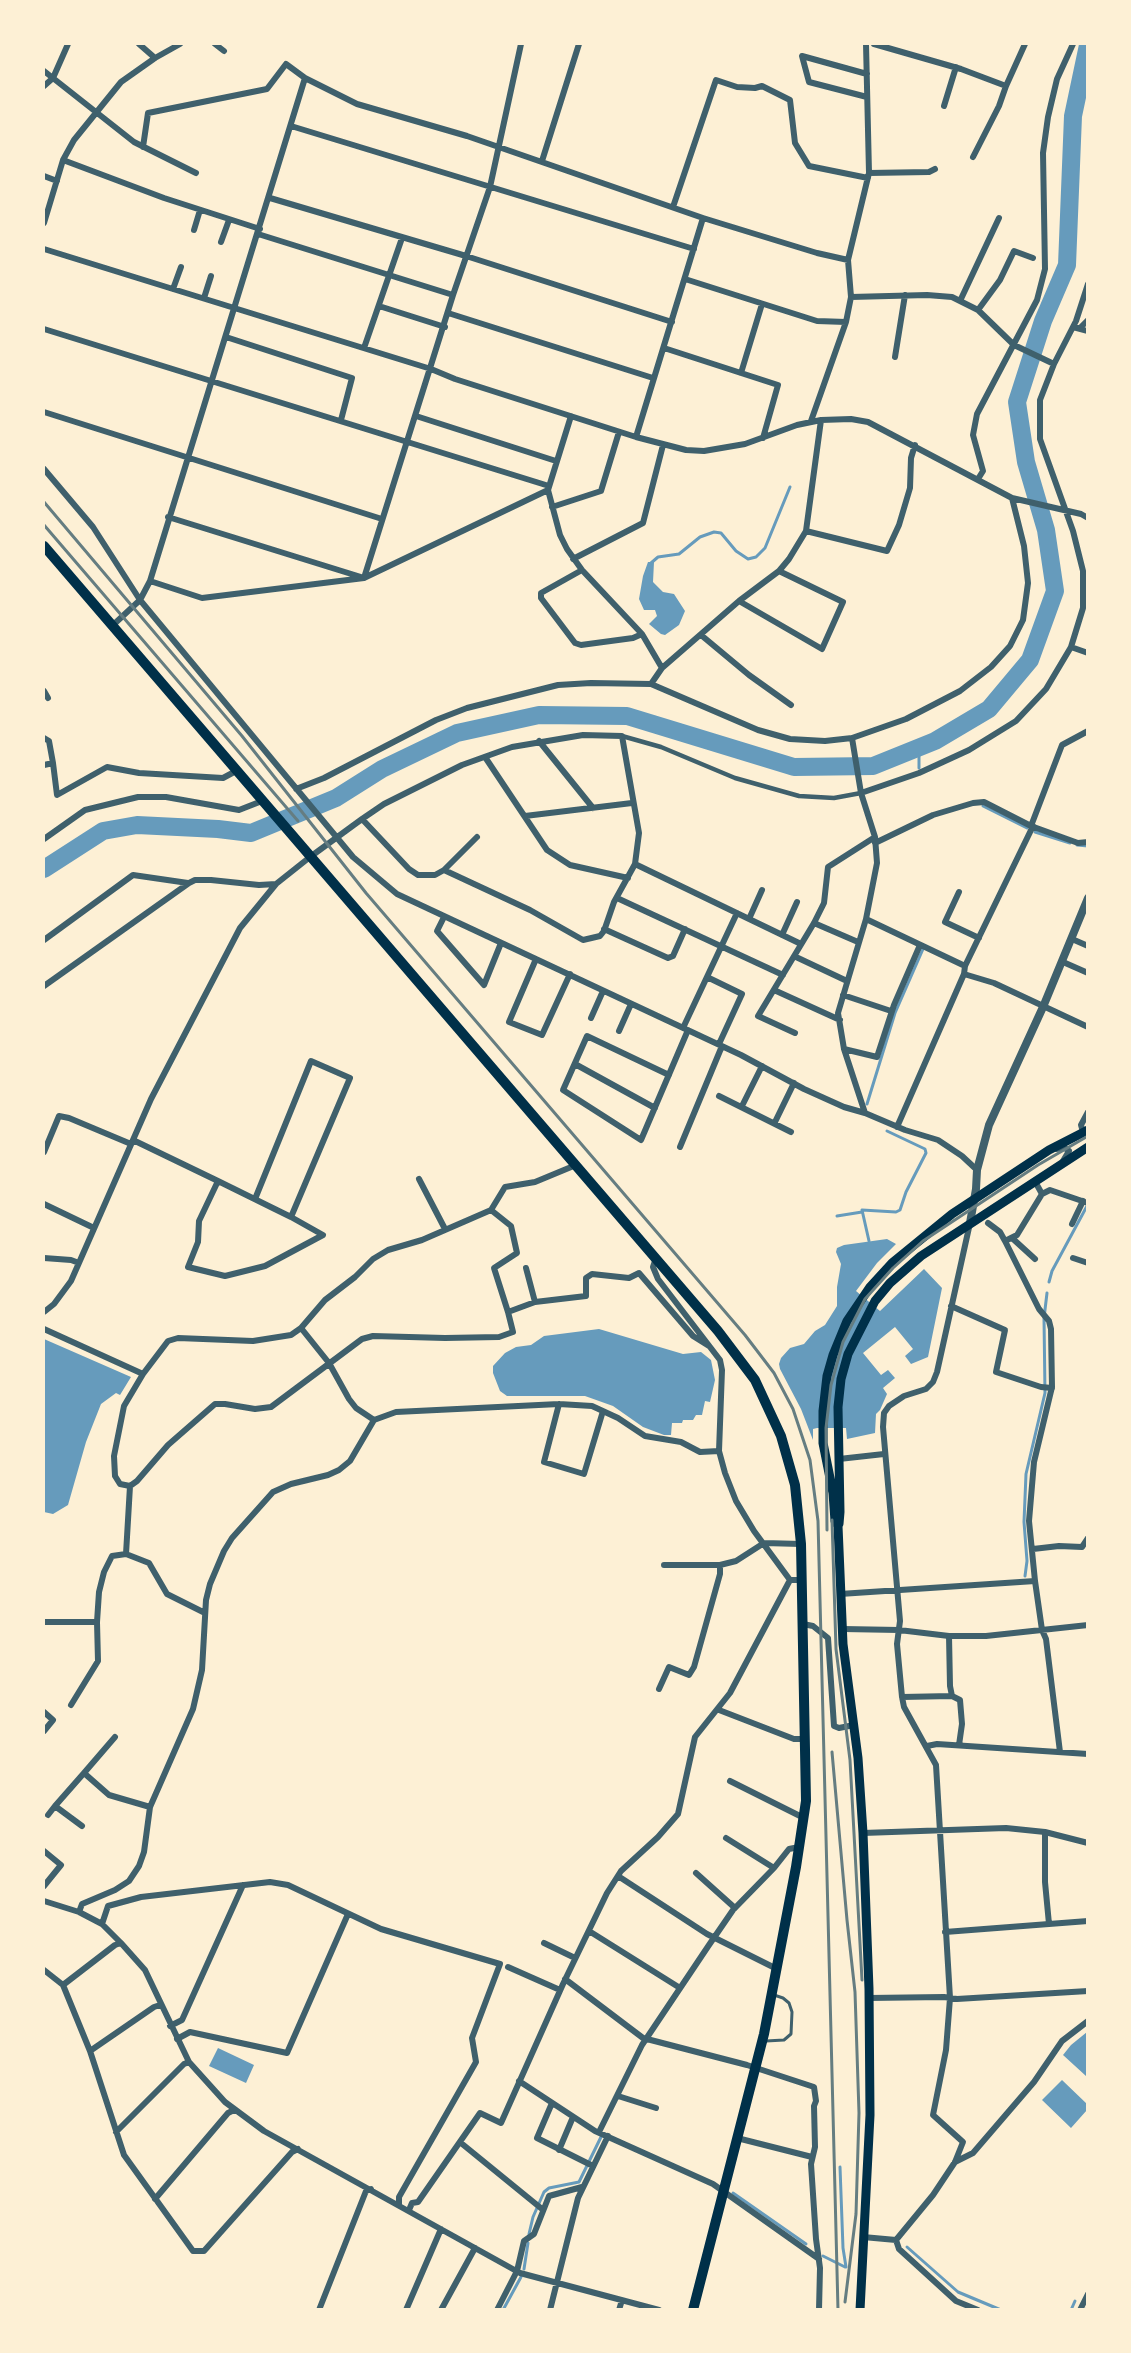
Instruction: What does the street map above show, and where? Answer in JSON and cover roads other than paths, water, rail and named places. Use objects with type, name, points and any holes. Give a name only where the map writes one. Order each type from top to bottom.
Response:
[{"type":"highway","points":[[44,546],[741,1360],[770,1409],[786,1452],[795,1485],[801,1544],[806,1739],[804,1818],[762,2042],[693,2310]]},
{"type":"main road","points":[[838,1526],[835,1521],[833,1493],[825,1455],[824,1399],[833,1355],[847,1321],[862,1297],[883,1272],[912,1245],[975,1199],[1049,1150],[1085,1131]]},
{"type":"main road","points":[[860,2310],[870,2115],[869,1998],[863,1833],[840,1594],[838,1400],[842,1373],[858,1332],[873,1305],[890,1283],[914,1262],[970,1222],[1088,1147]]},
{"type":"street","points":[[44,86],[52,78],[68,44]]},
{"type":"street","points":[[139,44],[154,58]]},
{"type":"street","points":[[44,223],[63,160],[74,140],[122,82],[154,58],[180,44]]},
{"type":"street","points":[[215,44],[224,51]]},
{"type":"street","points":[[364,578],[445,327],[453,295],[490,187],[521,44]]},
{"type":"street","points":[[542,161],[579,44]]},
{"type":"street","points":[[811,421],[846,322],[851,297],[848,260],[868,175],[866,44]]},
{"type":"street","points":[[874,44],[956,67],[1006,86]]},
{"type":"street","points":[[973,157],[999,106],[1025,44]]},
{"type":"street","points":[[978,479],[983,471],[973,435],[977,414],[1015,346],[1037,300],[1045,269],[1044,153],[1048,117],[1058,79],[1073,44]]},
{"type":"street","points":[[867,74],[802,56],[809,82],[867,97]]},
{"type":"street","points":[[143,147],[148,113],[267,89],[286,64],[305,78],[357,104],[500,147],[703,218],[817,253],[848,260]]},
{"type":"street","points":[[944,106],[956,67]]},
{"type":"street","points":[[44,71],[134,142],[196,173]]},
{"type":"street","points":[[111,627],[140,600],[150,581],[270,198],[305,78]]},
{"type":"street","points":[[673,207],[716,80],[737,87],[762,86],[790,100],[795,143],[810,166],[868,175],[929,172],[935,169]]},
{"type":"street","points":[[291,126],[694,249]]},
{"type":"street","points":[[63,160],[259,231],[453,295]]},
{"type":"street","points":[[44,176],[57,181]]},
{"type":"street","points":[[270,198],[466,256],[672,322]]},
{"type":"street","points":[[194,230],[200,210]]},
{"type":"street","points":[[636,437],[703,218]]},
{"type":"street","points":[[960,301],[999,218]]},
{"type":"street","points":[[221,242],[229,220]]},
{"type":"street","points":[[364,348],[402,238]]},
{"type":"street","points":[[44,249],[431,369],[455,379],[619,432],[686,450],[704,451],[745,444],[811,421],[851,419],[868,422],[1014,498],[1088,518]]},
{"type":"street","points":[[978,310],[1000,280],[1014,250],[1033,258]]},
{"type":"street","points":[[173,289],[181,267]]},
{"type":"street","points":[[204,298],[211,276]]},
{"type":"street","points":[[685,279],[817,321],[846,322]]},
{"type":"street","points":[[44,1312],[54,1304],[71,1281],[171,1058],[240,928],[276,884],[310,856],[384,804],[423,783],[486,756],[512,747],[583,735],[622,736],[661,747],[735,778],[799,796],[834,798],[861,793],[919,773],[969,750],[1016,721],[1046,689],[1071,647],[1085,609],[1083,571],[1073,531],[1040,439],[1040,400],[1053,363],[1077,327],[1088,284]]},
{"type":"street","points":[[851,297],[904,295],[952,297],[978,310],[1015,346],[1053,363]]},
{"type":"street","points":[[895,357],[904,295]]},
{"type":"street","points":[[741,373],[762,304]]},
{"type":"street","points":[[379,306],[445,327]]},
{"type":"street","points":[[448,313],[654,378]]},
{"type":"street","points":[[1077,327],[1088,320]]},
{"type":"street","points":[[1077,327],[1088,331]]},
{"type":"street","points":[[44,329],[341,420],[548,488]]},
{"type":"street","points":[[226,337],[352,378],[341,420]]},
{"type":"street","points":[[664,348],[778,385],[763,438]]},
{"type":"street","points":[[44,412],[382,519]]},
{"type":"street","points":[[416,416],[556,461]]},
{"type":"street","points":[[572,416],[548,488],[560,535],[582,570],[642,634],[662,668]]},
{"type":"street","points":[[651,684],[662,668],[779,571],[806,531],[821,420]]},
{"type":"street","points":[[552,507],[601,490],[619,432]]},
{"type":"street","points":[[573,559],[643,523],[663,445]]},
{"type":"street","points":[[806,531],[887,551],[899,525],[910,488],[911,458],[915,445]]},
{"type":"street","points":[[44,469],[93,527],[140,600],[298,791],[353,857],[397,894],[721,1045],[844,1107],[866,1113],[947,1145],[977,1170]]},
{"type":"street","points":[[150,581],[202,598],[364,578],[548,488]]},
{"type":"street","points":[[298,791],[426,725],[467,708],[558,685],[651,684],[758,730],[790,739],[825,741],[852,738],[906,719],[960,691],[991,668],[1010,646],[1023,620],[1028,583],[1024,546],[1014,498]]},
{"type":"street","points":[[168,518],[364,578]]},
{"type":"street","points":[[582,570],[541,593],[541,598],[575,643],[581,645],[633,638],[642,634]]},
{"type":"street","points":[[740,601],[822,649],[843,602],[779,571]]},
{"type":"street","points":[[701,635],[749,675],[791,705]]},
{"type":"street","points":[[1071,647],[1088,653]]},
{"type":"street","points":[[44,691],[48,698]]},
{"type":"street","points":[[897,1126],[964,974],[965,966],[1032,826],[1062,744],[1088,731]]},
{"type":"street","points":[[444,870],[530,910],[583,940],[600,936],[634,864],[639,833],[622,736]]},
{"type":"street","points":[[44,738],[49,741],[57,795],[107,767],[139,773],[223,778],[236,771]]},
{"type":"street","points":[[852,738],[861,793],[875,840],[877,863],[866,919],[838,1013],[844,1048],[866,1113]]},
{"type":"street","points":[[540,741],[593,808]]},
{"type":"street","points":[[486,756],[547,850],[558,860],[570,865],[628,878]]},
{"type":"street","points":[[44,765],[53,763]]},
{"type":"street","points":[[44,839],[85,810],[138,797],[166,797],[239,810],[263,803]]},
{"type":"street","points":[[795,1033],[758,1016],[796,957],[824,903],[828,867],[875,840],[933,815],[973,803],[984,802],[1032,826],[1078,843],[1088,842]]},
{"type":"street","points":[[525,816],[632,803]]},
{"type":"street","points":[[362,819],[417,875],[435,875],[444,870],[477,837]]},
{"type":"street","points":[[634,864],[801,944]]},
{"type":"street","points":[[44,940],[132,875],[189,883]]},
{"type":"street","points":[[44,987],[195,880],[276,884]]},
{"type":"street","points":[[749,919],[762,890]]},
{"type":"street","points":[[959,892],[945,922],[979,938]]},
{"type":"street","points":[[617,898],[783,975]]},
{"type":"street","points":[[897,2240],[933,2195],[955,2162],[963,2142],[933,2115],[946,2050],[950,1998],[936,1765],[904,1707],[902,1697],[897,1644],[899,1630],[884,1455],[884,1413],[889,1406],[904,1396],[926,1389],[933,1383],[938,1372],[975,1199],[977,1170],[989,1125],[1063,962],[1088,898]]},
{"type":"street","points":[[782,935],[797,902]]},
{"type":"street","points":[[669,1075],[587,1036],[563,1090],[641,1140],[669,1075],[707,977],[737,913]]},
{"type":"street","points":[[444,916],[437,931],[484,985],[501,943]]},
{"type":"street","points":[[866,919],[965,966]]},
{"type":"street","points":[[814,923],[858,942]]},
{"type":"street","points":[[604,929],[668,958],[673,956],[685,929]]},
{"type":"street","points":[[1072,939],[1088,946]]},
{"type":"street","points":[[844,1048],[877,1057],[891,1011],[920,945]]},
{"type":"street","points":[[796,957],[847,981]]},
{"type":"street","points":[[536,959],[509,1022],[542,1035],[570,974]]},
{"type":"street","points":[[1063,962],[1088,973]]},
{"type":"street","points":[[964,974],[994,983],[1088,1027]]},
{"type":"street","points":[[680,1147],[742,994],[707,977]]},
{"type":"street","points":[[774,990],[840,1020]]},
{"type":"street","points":[[591,1018],[603,991]]},
{"type":"street","points":[[843,995],[891,1011]]},
{"type":"street","points":[[619,1031],[631,1004]]},
{"type":"street","points":[[255,1199],[311,1061],[350,1078],[291,1217]]},
{"type":"street","points":[[575,1064],[655,1108]]},
{"type":"street","points":[[742,1106],[762,1066]]},
{"type":"street","points":[[775,1122],[794,1083]]},
{"type":"street","points":[[719,1096],[791,1132]]},
{"type":"street","points":[[1085,1131],[1081,1125],[1088,1112]]},
{"type":"street","points":[[44,1152],[59,1116],[69,1118],[132,1142],[218,1181],[323,1235],[265,1266],[235,1274],[225,1276],[188,1267],[198,1242],[199,1221],[218,1181]]},
{"type":"street","points":[[1049,1150],[1059,1148],[1069,1151],[1060,1164]]},
{"type":"street","points":[[491,1210],[510,1226],[517,1253],[494,1268],[513,1332],[499,1337],[373,1336],[362,1339],[271,1407],[255,1409],[214,1404],[168,1445],[137,1481],[130,1486],[120,1484],[115,1476],[114,1456],[118,1425],[124,1406],[143,1374],[168,1341],[178,1338],[253,1341],[291,1335],[301,1328],[325,1300],[355,1277],[373,1258],[387,1250],[422,1240],[491,1210],[505,1187],[535,1182],[576,1165]]},
{"type":"street","points":[[419,1179],[445,1229]]},
{"type":"street","points":[[1033,1182],[1042,1194]]},
{"type":"street","points":[[1009,1240],[1017,1236],[1042,1194],[1050,1190],[1085,1202],[1072,1224]]},
{"type":"street","points":[[44,1204],[94,1228]]},
{"type":"street","points":[[988,1223],[1035,1259]]},
{"type":"street","points":[[1009,1240],[1014,1262],[1049,1321],[1051,1329],[1047,1388],[1033,1468],[1029,1521],[1035,1581],[1042,1630],[1046,1639],[1060,1752]]},
{"type":"street","points":[[44,1258],[71,1260],[79,1263]]},
{"type":"street","points":[[656,1258],[653,1267],[658,1279],[720,1360],[722,1370],[719,1451],[725,1473],[736,1501],[754,1531],[790,1580]]},
{"type":"street","points":[[1073,1258],[1088,1263]]},
{"type":"street","points":[[526,1268],[535,1302]]},
{"type":"street","points":[[508,1312],[535,1302],[586,1296],[586,1278],[592,1274],[629,1278],[639,1273],[693,1336],[709,1346]]},
{"type":"street","points":[[951,1305],[1005,1330],[996,1372],[1047,1388]]},
{"type":"street","points":[[301,1328],[329,1363],[356,1408],[374,1420]]},
{"type":"street","points":[[44,1329],[143,1374]]},
{"type":"street","points":[[79,1912],[82,1904],[115,1890],[134,1875],[144,1852],[150,1807],[193,1709],[202,1670],[205,1613],[210,1584],[232,1538],[273,1492],[291,1484],[339,1470],[350,1461],[374,1420],[396,1412],[559,1404],[592,1406],[618,1418],[645,1436],[681,1442],[700,1452],[719,1451]]},
{"type":"street","points":[[559,1404],[544,1462],[584,1474],[603,1411]]},
{"type":"street","points":[[839,1459],[884,1455]]},
{"type":"street","points":[[126,1554],[130,1486]]},
{"type":"street","points":[[1033,1549],[1059,1546],[1085,1547],[1088,1538]]},
{"type":"street","points":[[664,1565],[720,1565],[736,1561],[764,1544],[801,1544]]},
{"type":"street","points":[[71,1705],[98,1661],[99,1592],[104,1572],[112,1556],[126,1554],[149,1563],[167,1594],[205,1613]]},
{"type":"street","points":[[659,1689],[669,1667],[689,1675],[694,1667],[720,1575],[720,1565]]},
{"type":"street","points":[[790,1580],[802,1580]]},
{"type":"street","points":[[409,2210],[412,2203],[418,2202],[480,2113],[501,2123],[565,1979],[607,1893],[618,1876],[678,1814],[695,1737],[730,1693],[790,1580]]},
{"type":"street","points":[[840,1594],[1035,1581]]},
{"type":"street","points":[[44,1622],[97,1622]]},
{"type":"street","points":[[803,1624],[813,1626],[828,1638],[834,1726],[839,1728],[854,1725]]},
{"type":"street","points":[[843,1629],[899,1630],[949,1636],[986,1636],[1088,1625]]},
{"type":"street","points":[[949,1636],[952,1696]]},
{"type":"street","points":[[902,1697],[952,1696],[960,1700],[962,1724],[959,1745]]},
{"type":"street","points":[[719,1710],[794,1739],[806,1739]]},
{"type":"street","points":[[44,1712],[53,1720],[44,1731]]},
{"type":"street","points":[[48,1815],[115,1737]]},
{"type":"street","points":[[927,1746],[959,1745],[1088,1754]]},
{"type":"street","points":[[84,1773],[109,1794],[150,1807]]},
{"type":"street","points":[[730,1781],[804,1818]]},
{"type":"street","points":[[56,1806],[82,1826]]},
{"type":"street","points":[[863,1833],[1006,1828],[1045,1832],[1088,1843]]},
{"type":"street","points":[[1045,1832],[1045,1882],[1049,1924]]},
{"type":"street","points":[[726,1838],[774,1868]]},
{"type":"street","points":[[599,2132],[646,2040],[735,1908],[790,1848],[799,1847]]},
{"type":"street","points":[[44,1851],[61,1865],[44,1886]]},
{"type":"street","points":[[696,1873],[735,1908]]},
{"type":"street","points":[[618,1876],[714,1938],[777,1969]]},
{"type":"street","points":[[102,1924],[108,1906],[141,1897],[270,1882],[288,1885],[381,1929],[500,1964],[472,2038],[476,2062],[399,2197],[399,2204]]},
{"type":"street","points":[[170,2026],[182,2020],[243,1885]]},
{"type":"street","points":[[44,1901],[79,1912],[102,1924],[121,1943],[144,1970],[189,2062],[234,2110],[264,2131],[517,2271],[659,2310]]},
{"type":"street","points":[[177,2039],[189,2032],[287,2053],[348,1914]]},
{"type":"street","points":[[945,1932],[1088,1921]]},
{"type":"street","points":[[589,1931],[680,1988]]},
{"type":"street","points":[[63,1985],[115,1945],[121,1943]]},
{"type":"street","points":[[544,1943],[575,1958]]},
{"type":"street","points":[[508,1967],[560,1990]]},
{"type":"street","points":[[44,1970],[63,1985],[90,2051],[124,2155],[193,2251],[204,2251],[292,2152],[298,2150]]},
{"type":"street","points":[[565,1979],[646,2040],[755,2068],[814,2087],[815,2147],[812,2157],[819,2259],[819,2310]]},
{"type":"street","points":[[869,1998],[950,1998],[1088,1991]]},
{"type":"street","points":[[90,2051],[160,2005]]},
{"type":"street","points":[[955,2162],[973,2153],[1034,2082],[1062,2041],[1088,2021]]},
{"type":"street","points":[[116,2132],[184,2064],[189,2062]]},
{"type":"street","points":[[519,2081],[599,2132],[713,2184],[819,2259]]},
{"type":"street","points":[[618,2096],[656,2108]]},
{"type":"street","points":[[552,2103],[537,2137],[590,2164]]},
{"type":"street","points":[[155,2199],[228,2113],[234,2110]]},
{"type":"street","points":[[559,2150],[573,2117]]},
{"type":"street","points":[[550,2310],[582,2187],[590,2164],[608,2136]]},
{"type":"street","points":[[737,2138],[812,2157]]},
{"type":"street","points":[[461,2143],[539,2207]]},
{"type":"street","points":[[497,2310],[517,2271],[524,2241],[534,2234],[539,2207],[551,2194],[582,2187]]},
{"type":"street","points":[[319,2310],[366,2191],[370,2189]]},
{"type":"street","points":[[406,2310],[441,2229]]},
{"type":"street","points":[[863,2237],[897,2240]]},
{"type":"street","points":[[897,2240],[899,2249],[956,2301],[978,2310]]},
{"type":"street","points":[[441,2310],[475,2248]]},
{"type":"street","points":[[1080,2310],[1088,2294]]},
{"type":"street","points":[[619,2310],[622,2300]]},
{"type":"lane","points":[[762,2042],[784,2040],[791,2034],[792,2012],[789,2003],[772,1994]]},
{"type":"water","points":[[648,562],[654,562],[653,582],[663,592],[674,594],[685,611],[679,625],[665,635],[649,624],[657,616],[655,610],[644,610],[639,599]]},
{"type":"water","points":[[887,1239],[896,1244],[877,1263],[856,1291],[880,1311],[924,1269],[942,1288],[928,1357],[911,1364],[905,1356],[913,1349],[895,1327],[863,1353],[881,1375],[888,1370],[895,1378],[883,1388],[887,1394],[876,1414],[875,1433],[847,1439],[846,1428],[817,1428],[813,1429],[813,1440],[801,1409],[780,1369],[781,1358],[790,1348],[804,1344],[815,1331],[825,1325],[837,1306],[837,1287],[841,1264],[836,1252],[837,1248]]},
{"type":"water","points":[[599,1329],[683,1354],[701,1352],[711,1360],[715,1380],[710,1402],[705,1401],[702,1415],[696,1415],[693,1420],[683,1420],[682,1423],[672,1423],[671,1435],[664,1435],[643,1427],[613,1406],[585,1396],[507,1396],[500,1391],[493,1373],[493,1366],[505,1353],[516,1347],[531,1345],[544,1336]]},
{"type":"water","points":[[44,1339],[131,1377],[120,1395],[116,1393],[101,1404],[86,1442],[68,1505],[53,1514],[44,1512]]},
{"type":"water","points":[[1087,2032],[1088,2075],[1086,2076],[1063,2055]]},
{"type":"water","points":[[218,2048],[254,2065],[246,2083],[209,2066]]},
{"type":"water","points":[[1062,2080],[1087,2104],[1087,2110],[1071,2128],[1042,2100]]},
{"type":"waterway","points":[[44,869],[103,831],[137,825],[251,833],[336,798],[382,769],[457,733],[539,715],[627,716],[794,767],[873,766],[935,741],[989,709],[1030,660],[1055,591],[1046,530],[1026,462],[1017,402],[1043,321],[1067,265],[1073,116],[1088,45]]},
{"type":"waterway","points":[[651,563],[658,557],[679,554],[700,537],[714,532],[721,533],[736,551],[748,559],[756,557],[765,548],[790,487]]},
{"type":"waterway","points":[[919,747],[919,768]]},
{"type":"waterway","points":[[983,806],[1027,828]]},
{"type":"waterway","points":[[1035,832],[1070,843]]},
{"type":"waterway","points":[[1077,845],[1088,846]]},
{"type":"waterway","points":[[867,1104],[895,1013],[923,949]]},
{"type":"waterway","points":[[869,1241],[862,1210],[896,1212],[900,1210],[906,1192],[926,1153],[925,1149],[887,1131]]},
{"type":"waterway","points":[[1049,1282],[1052,1271],[1087,1206]]},
{"type":"waterway","points":[[837,1216],[862,1212]]},
{"type":"waterway","points":[[1025,1576],[1027,1561],[1024,1522],[1026,1474],[1045,1393],[1044,1318],[1047,1293]]},
{"type":"waterway","points":[[529,2234],[533,2217],[544,2192],[549,2188],[579,2182],[601,2137]]},
{"type":"waterway","points":[[840,2167],[843,2248],[846,2267]]},
{"type":"waterway","points":[[733,2193],[806,2244]]},
{"type":"waterway","points":[[524,2269],[528,2243]]},
{"type":"waterway","points":[[907,2247],[958,2292],[1001,2310]]},
{"type":"waterway","points":[[823,2256],[845,2267]]},
{"type":"waterway","points":[[503,2310],[521,2277]]},
{"type":"waterway","points":[[1071,2310],[1075,2301]]},
{"type":"railway","points":[[44,502],[242,736],[366,893],[745,1335],[774,1373],[793,1409],[810,1460],[818,1521],[838,2310]]},
{"type":"railway","points":[[44,525],[298,821]]},
{"type":"railway","points":[[827,1530],[826,1428],[831,1385],[843,1342],[865,1299],[893,1268],[923,1241],[1038,1165],[1088,1136]]},
{"type":"railway","points":[[832,1520],[836,1649],[850,1760],[862,1980]]},
{"type":"railway","points":[[832,1752],[855,1992],[859,2113],[856,2214],[845,2302]]}]
